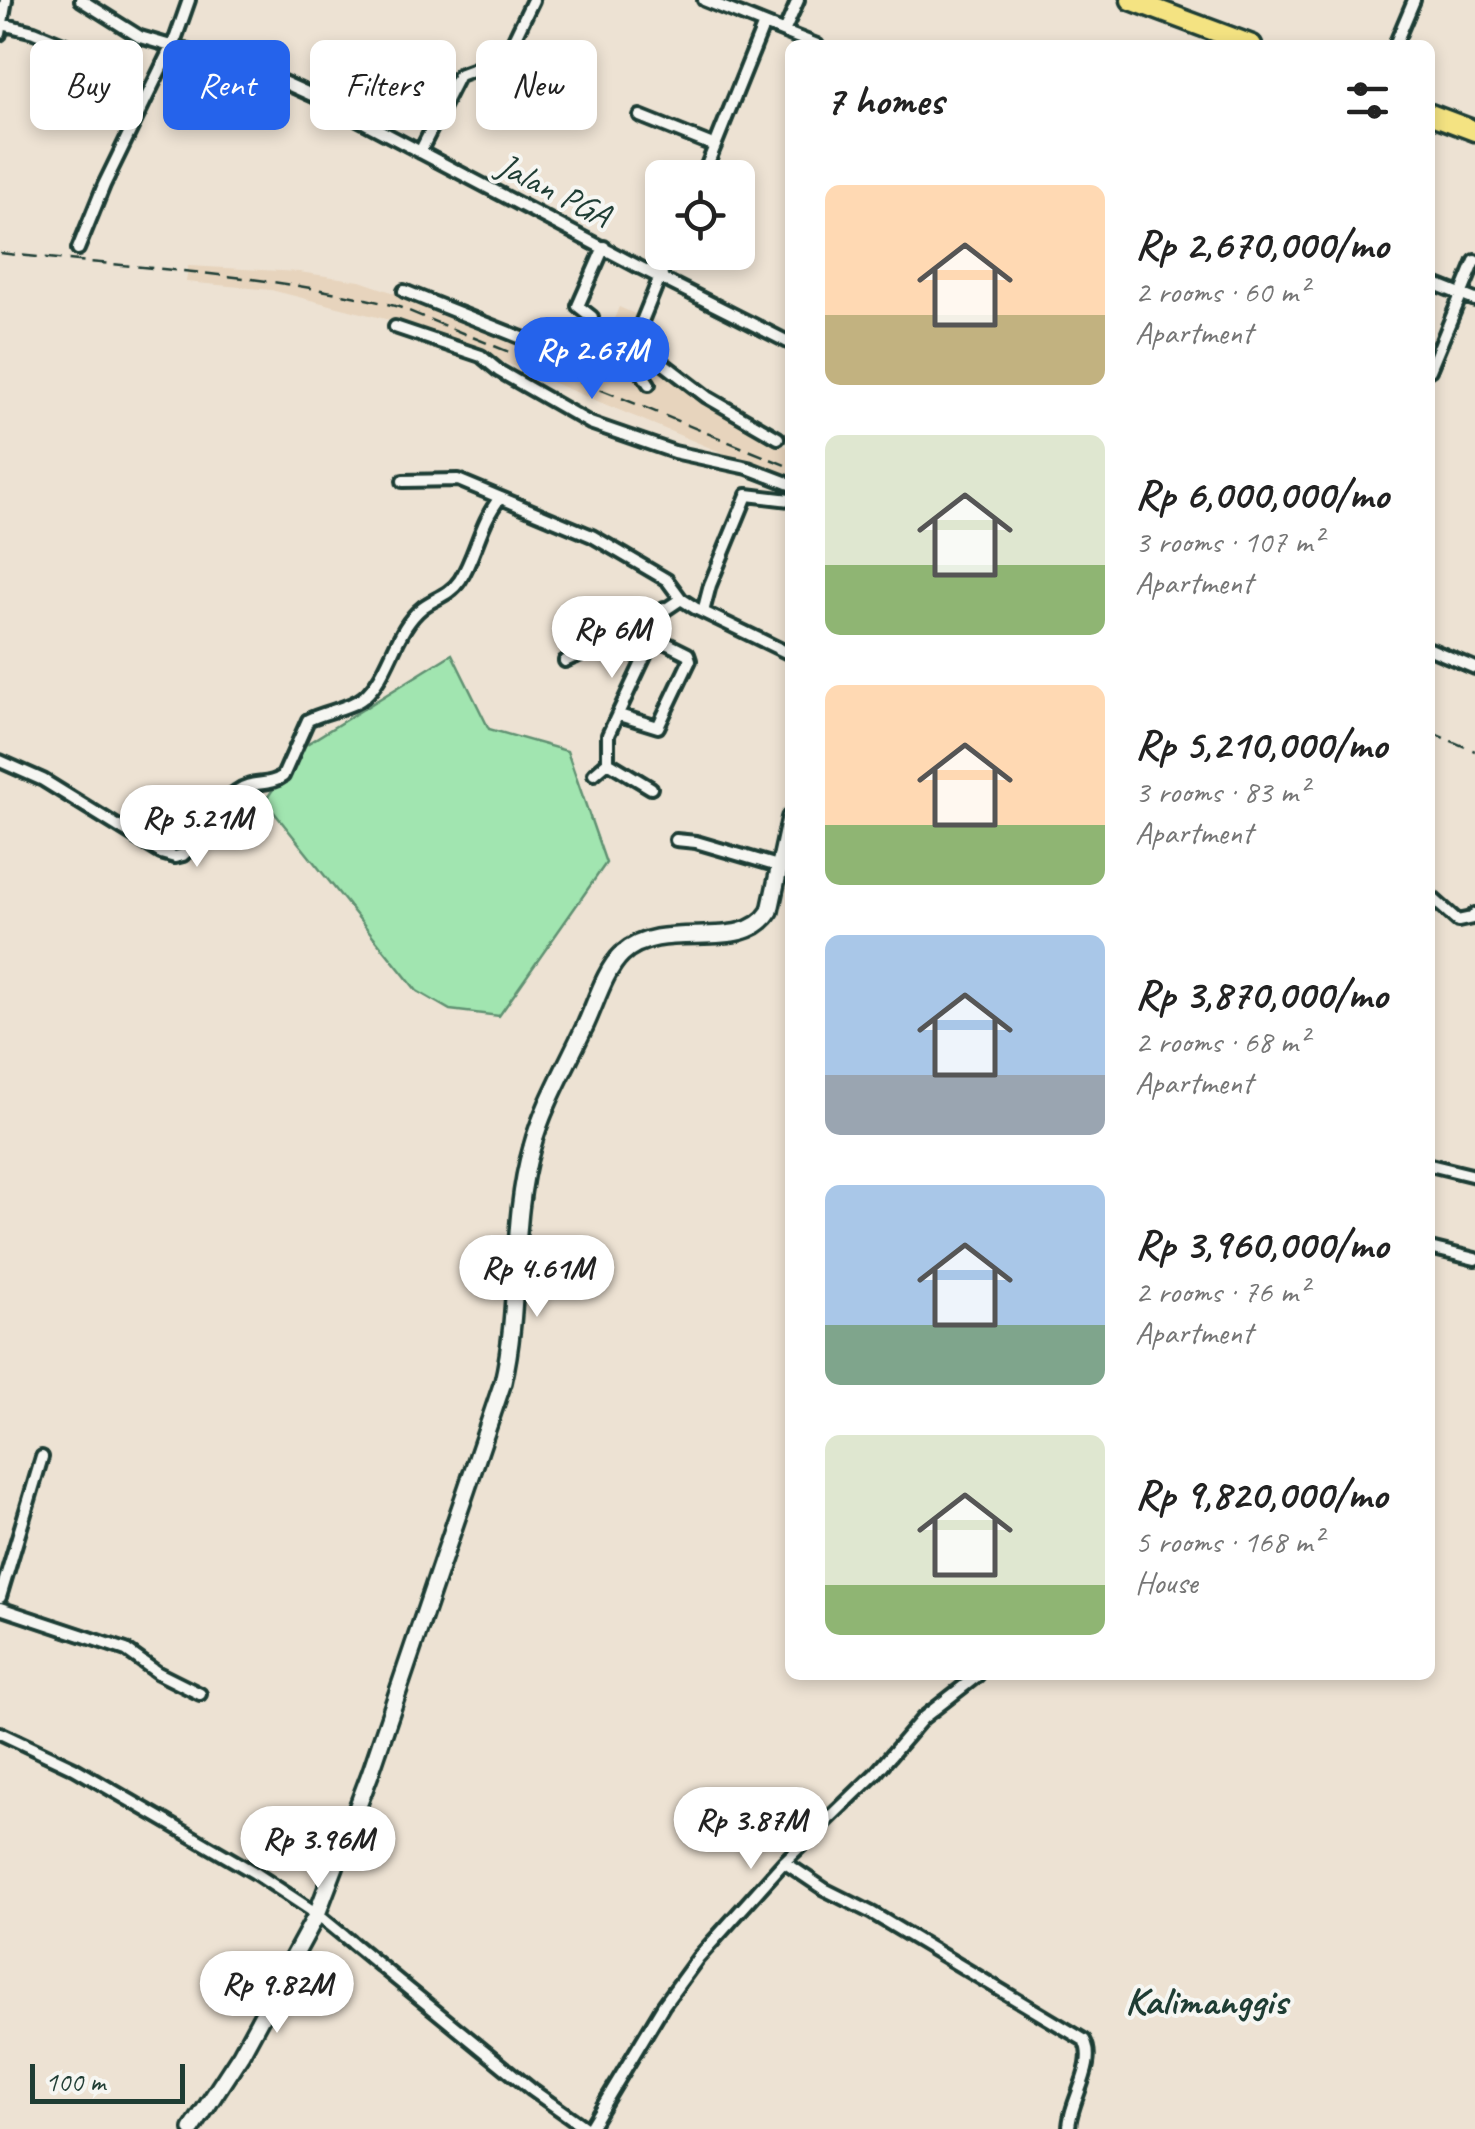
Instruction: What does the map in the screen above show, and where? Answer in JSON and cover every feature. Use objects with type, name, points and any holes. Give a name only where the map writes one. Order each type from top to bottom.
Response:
[{"type":"main road","points":[[1131,0],[1239,40]]},
{"type":"main road","points":[[1435,116],[1475,131]]},
{"type":"main road","points":[[192,2129],[241,2054],[317,1914],[370,1774],[503,1382],[513,1337],[525,1181],[532,1146],[545,1114],[620,955],[650,940],[739,932],[764,922],[770,911],[785,838]]},
{"type":"street","points":[[6,0],[1,29],[34,32],[54,40]]},
{"type":"street","name":"Jalan PGA","points":[[82,0],[140,37],[163,44]]},
{"type":"street","points":[[177,40],[188,0]]},
{"type":"street","points":[[420,152],[453,82],[466,71],[505,58],[533,0]]},
{"type":"street","points":[[704,0],[804,40]]},
{"type":"street","points":[[784,32],[798,0]]},
{"type":"street","points":[[1397,40],[1414,0]]},
{"type":"street","points":[[709,160],[764,24]]},
{"type":"street","points":[[78,248],[104,185],[163,71]]},
{"type":"street","name":"Jalan PGA","points":[[290,85],[785,340]]},
{"type":"street","points":[[640,116],[715,146]]},
{"type":"street","points":[[592,317],[578,306],[604,247]]},
{"type":"street","points":[[1435,358],[1475,261]]},
{"type":"street","points":[[625,361],[663,270]]},
{"type":"street","points":[[1435,284],[1475,300]]},
{"type":"street","points":[[404,290],[595,367],[619,359],[625,361],[639,369],[649,384]]},
{"type":"street","points":[[395,327],[480,356],[590,423],[663,449],[748,468],[785,482]]},
{"type":"street","points":[[634,340],[706,396],[778,438]]},
{"type":"street","points":[[403,482],[458,480],[619,550],[667,580],[681,599],[785,652]]},
{"type":"street","points":[[703,612],[747,495],[785,499]]},
{"type":"street","points":[[0,761],[44,780],[161,853],[183,855],[234,793],[250,784],[272,783],[283,776],[308,720],[352,705],[368,694],[402,632],[423,607],[451,591],[459,581],[500,498]]},
{"type":"street","points":[[583,630],[570,659],[638,628],[681,599]]},
{"type":"street","points":[[594,774],[608,762],[608,735],[664,608]]},
{"type":"street","points":[[619,716],[657,728],[690,660],[688,654],[654,637]]},
{"type":"street","points":[[1435,650],[1475,668]]},
{"type":"street","points":[[608,762],[651,788]]},
{"type":"street","points":[[676,840],[696,842],[778,866]]},
{"type":"street","points":[[1435,900],[1458,921],[1475,914]]},
{"type":"street","points":[[1435,1165],[1475,1176]]},
{"type":"street","points":[[1435,1249],[1475,1260]]},
{"type":"street","points":[[0,1597],[42,1456]]},
{"type":"street","points":[[0,1608],[122,1648],[158,1673],[200,1694]]},
{"type":"street","points":[[0,1733],[74,1768],[255,1873],[317,1914],[588,2129],[663,2006],[698,1958],[784,1862],[875,1774],[923,1718],[972,1680]]},
{"type":"street","points":[[784,1862],[824,1889],[1078,2034],[1089,2052],[1068,2129]]},
{"type":"street","points":[[562,2128],[568,2116]]},
{"type":"shaded area","points":[[188,266],[299,272],[360,281],[593,369],[619,307],[646,319],[642,330],[657,336],[649,358],[680,383],[785,446],[785,479],[421,328],[271,290],[186,282]]},
{"type":"green space","points":[[452,654],[489,729],[567,751],[606,863],[499,1016],[450,1010],[417,991],[265,801],[302,747]]},
{"type":"railway","points":[[0,253],[251,279],[399,307],[785,465]]},
{"type":"railway","points":[[1435,734],[1475,751]]},
{"type":"district","name":"Kalimanggis","points":[[1206,2001]]}]
